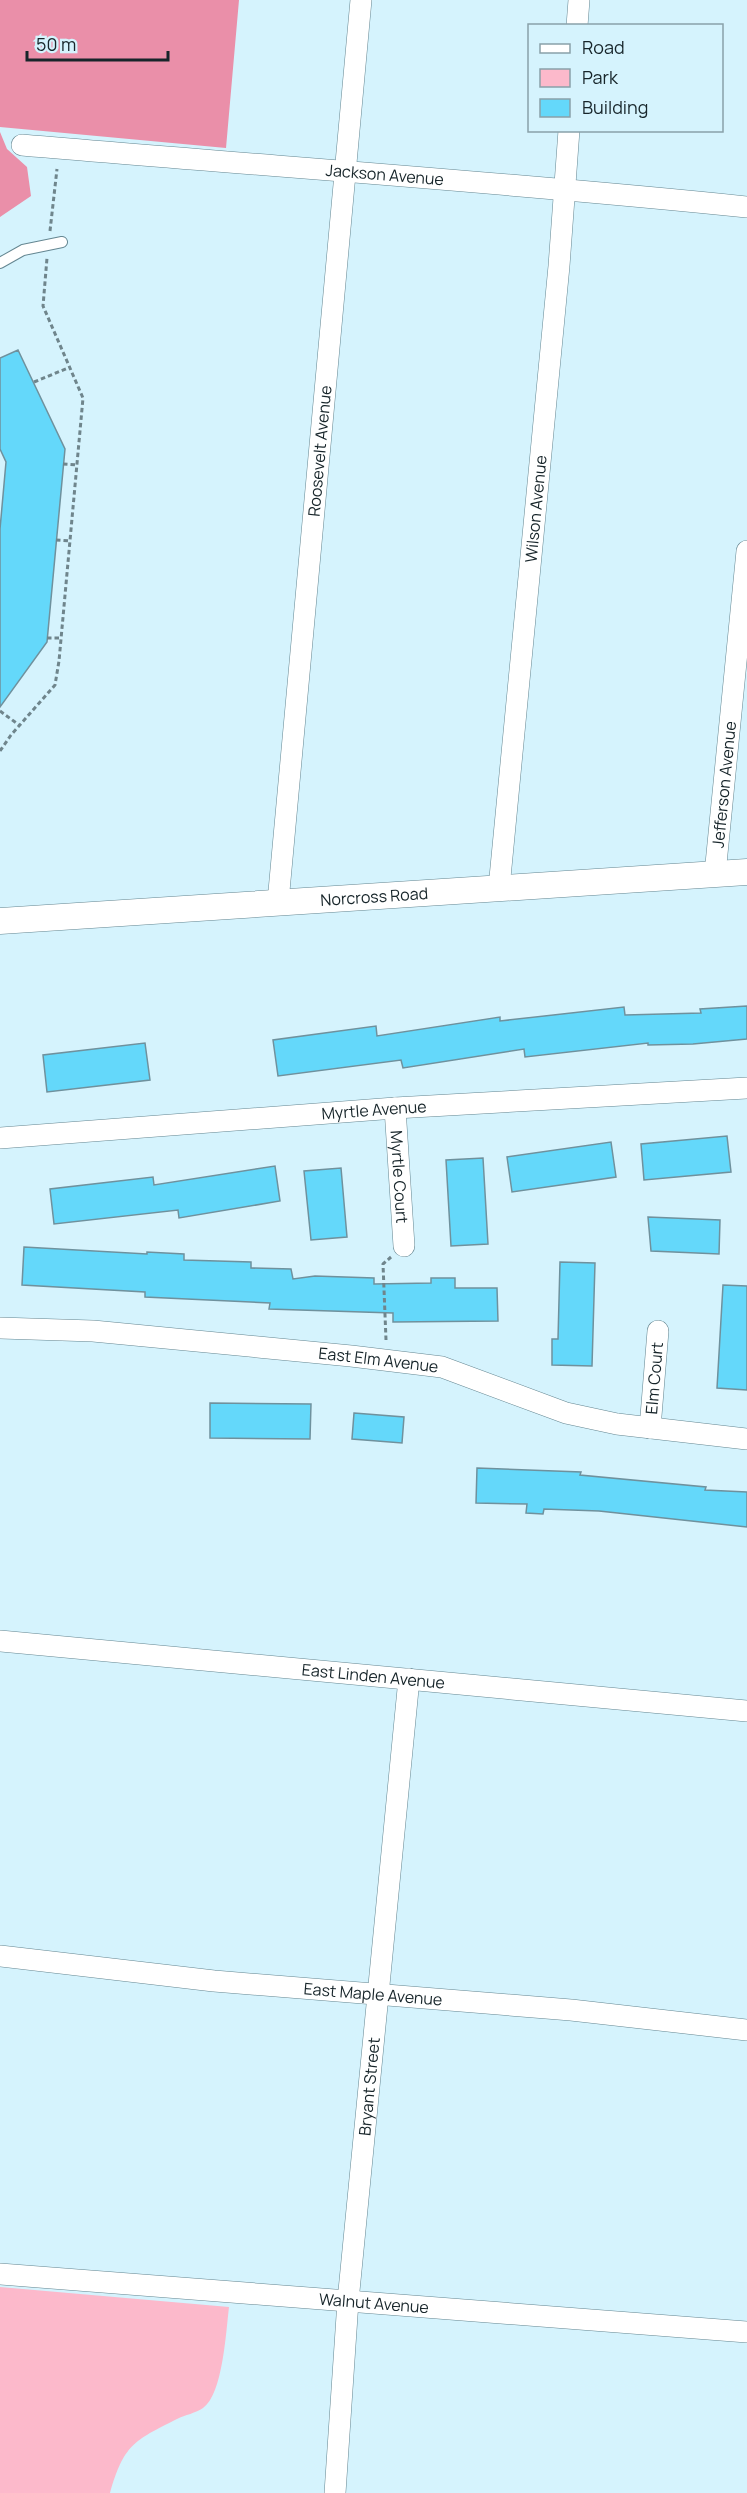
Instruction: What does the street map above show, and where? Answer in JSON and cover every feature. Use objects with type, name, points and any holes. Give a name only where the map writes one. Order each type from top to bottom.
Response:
[{"type":"street","name":"Roosevelt Avenue","points":[[278,902],[361,0]]},
{"type":"street","points":[[577,24],[579,0]]},
{"type":"street","name":"Wilson Avenue","points":[[499,888],[569,132]]},
{"type":"street","name":"Jackson Avenue","points":[[22,145],[565,188],[747,207]]},
{"type":"street","name":"Jefferson Avenue","points":[[715,874],[747,551]]},
{"type":"street","name":"Norcross Road","points":[[0,921],[747,872]]},
{"type":"street","name":"Myrtle Avenue","points":[[0,1137],[395,1108],[747,1088]]},
{"type":"street","name":"Myrtle Court","points":[[395,1108],[404,1246]]},
{"type":"street","name":"East Elm Avenue","points":[[0,1328],[93,1331],[442,1367],[566,1413],[617,1424],[747,1439]]},
{"type":"street","name":"Elm Court","points":[[650,1428],[658,1331]]},
{"type":"street","name":"East Linden Avenue","points":[[0,1641],[747,1711]]},
{"type":"street","name":"Bryant Street","points":[[335,2493],[348,2301],[376,1994],[409,1679]]},
{"type":"street","name":"East Maple Avenue","points":[[0,1956],[214,1981],[571,2010],[747,2030]]},
{"type":"street","name":"Walnut Avenue","points":[[0,2274],[747,2332]]},
{"type":"lane","points":[[0,263],[23,250],[62,242]]},
{"type":"path","points":[[0,751],[19,725],[55,684],[61,638],[82,398],[42,306],[58,164]]},
{"type":"path","points":[[34,382],[68,368]]},
{"type":"path","points":[[63,464],[77,465]]},
{"type":"path","points":[[56,540],[70,541]]},
{"type":"path","points":[[47,638],[61,638]]},
{"type":"path","points":[[0,711],[19,725]]},
{"type":"path","points":[[387,1360],[383,1264],[404,1246]]},
{"type":"green space","points":[[0,2287],[229,2307],[219,2376],[210,2401],[200,2410],[150,2433],[132,2446],[120,2464],[110,2493],[0,2493]]},
{"type":"shaded area","points":[[0,0],[239,0],[226,148],[0,127]]},
{"type":"shaded area","points":[[0,132],[7,149],[27,167],[31,196],[0,217]]},
{"type":"building","points":[[18,350],[65,449],[47,642],[0,707],[0,529],[6,462],[0,449],[0,358]]},
{"type":"building","points":[[747,1006],[747,1039],[693,1044],[648,1045],[648,1043],[525,1057],[524,1049],[403,1068],[401,1060],[278,1076],[273,1040],[376,1026],[377,1036],[500,1017],[500,1021],[624,1007],[625,1015],[701,1013],[700,1009]]},
{"type":"building","points":[[145,1043],[150,1080],[47,1092],[43,1055]]},
{"type":"building","points":[[727,1136],[731,1172],[644,1180],[641,1144]]},
{"type":"building","points":[[611,1142],[616,1177],[512,1192],[507,1157]]},
{"type":"building","points":[[483,1158],[488,1244],[451,1246],[446,1160]]},
{"type":"building","points":[[275,1166],[280,1201],[179,1218],[178,1210],[54,1224],[50,1189],[153,1177],[154,1185]]},
{"type":"building","points":[[341,1168],[347,1237],[311,1240],[304,1171]]},
{"type":"building","points":[[648,1217],[720,1220],[719,1254],[651,1251]]},
{"type":"building","points":[[24,1247],[184,1254],[184,1260],[251,1262],[251,1268],[291,1269],[293,1279],[315,1276],[374,1278],[374,1284],[431,1283],[431,1278],[455,1278],[455,1288],[497,1288],[498,1321],[393,1322],[393,1313],[269,1309],[270,1303],[145,1297],[145,1292],[22,1285]]},
{"type":"building","points":[[560,1262],[595,1263],[592,1366],[552,1365],[552,1339],[558,1339]]},
{"type":"building","points":[[723,1285],[747,1286],[747,1390],[717,1388]]},
{"type":"building","points":[[210,1403],[311,1404],[310,1439],[210,1438]]},
{"type":"building","points":[[354,1413],[404,1417],[402,1443],[352,1439]]},
{"type":"building","points":[[477,1468],[581,1472],[580,1475],[706,1487],[705,1490],[747,1492],[747,1527],[599,1511],[544,1509],[543,1514],[526,1513],[527,1504],[476,1503]]}]
